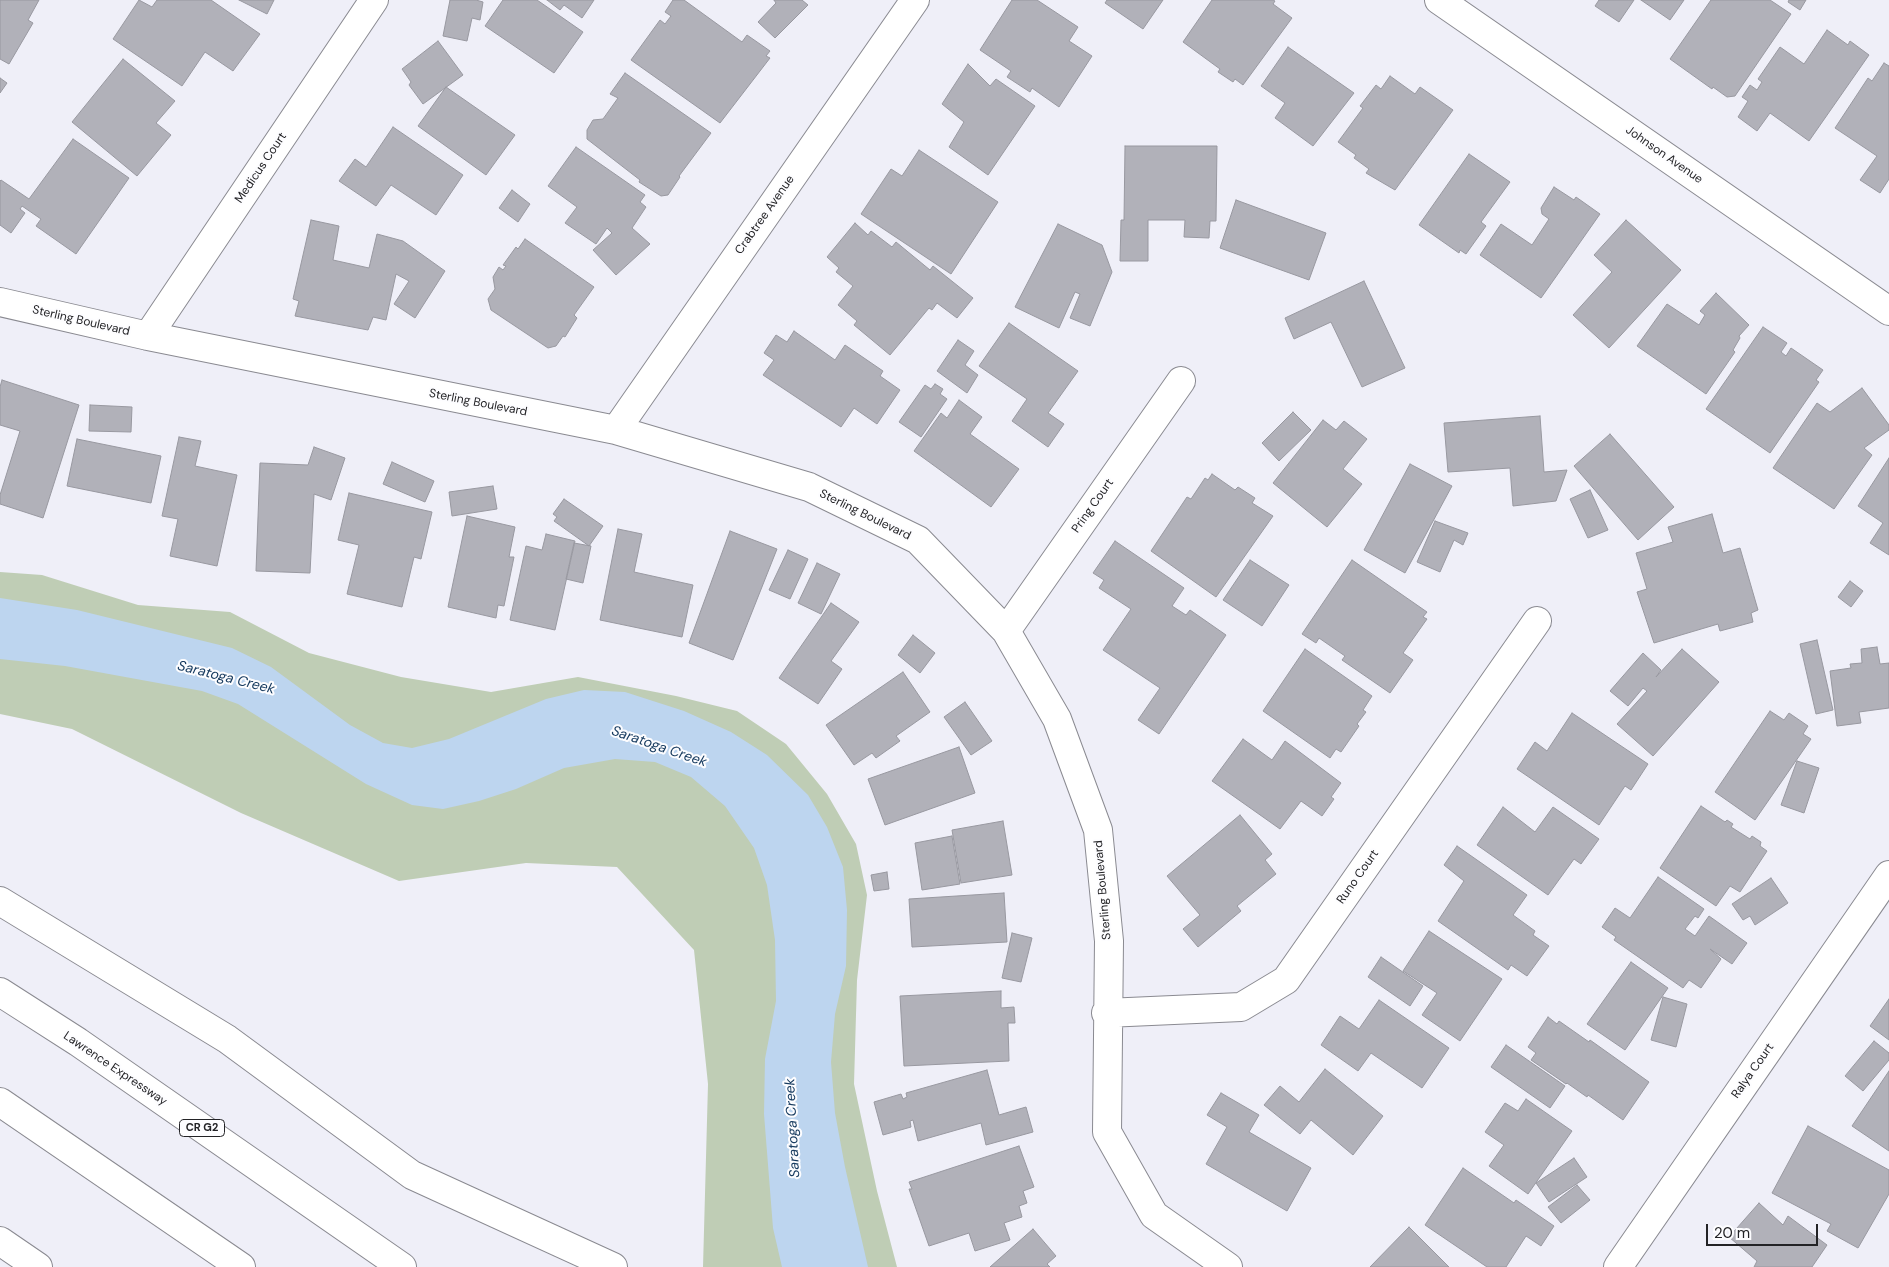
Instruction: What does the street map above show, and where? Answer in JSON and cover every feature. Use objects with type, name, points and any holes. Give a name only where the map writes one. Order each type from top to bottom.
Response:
[{"type":"main road","name":"Medicus Court","points":[[148,336],[374,0]]},
{"type":"main road","name":"Crabtree Avenue","points":[[616,430],[915,0]]},
{"type":"main road","name":"Johnson Avenue","points":[[1440,0],[1889,311]]},
{"type":"main road","name":"Sterling Boulevard","points":[[0,302],[148,336],[616,430],[810,487],[918,540],[1006,631],[1057,719],[1098,830],[1108,941],[1106,1013],[1107,1132],[1154,1215],[1228,1267]]},
{"type":"main road","name":"Pring Court","points":[[1006,631],[1181,381]]},
{"type":"main road","name":"Runo Court","points":[[1106,1013],[1241,1007],[1286,980],[1536,621]]},
{"type":"main road","name":"Ralya Court","points":[[1618,1267],[1889,875]]},
{"type":"main road","points":[[0,901],[227,1039],[412,1175],[613,1267]]},
{"type":"main road","name":"Lawrence Expressway","points":[[0,992],[78,1042],[402,1267]]},
{"type":"main road","points":[[0,1102],[241,1267]]},
{"type":"main road","points":[[0,1241],[38,1267]]},
{"type":"green space","points":[[0,572],[42,575],[138,605],[230,612],[309,653],[401,677],[491,692],[578,677],[676,696],[737,711],[786,744],[827,794],[856,844],[867,895],[857,980],[854,1084],[877,1191],[897,1267],[703,1267],[708,1084],[694,950],[617,867],[526,863],[399,881],[241,813],[72,729],[0,714]]},
{"type":"water","name":"Saratoga Creek","points":[[0,598],[77,610],[232,648],[271,667],[350,725],[383,743],[412,748],[449,739],[546,699],[584,690],[625,692],[684,711],[731,732],[767,755],[808,795],[827,827],[843,867],[847,910],[846,966],[835,1014],[831,1062],[835,1113],[845,1167],[868,1267],[782,1267],[773,1228],[764,1114],[765,1059],[776,1001],[775,940],[767,885],[754,848],[725,806],[691,777],[655,762],[615,759],[564,768],[516,789],[479,801],[443,809],[412,805],[366,784],[238,704],[202,691],[65,666],[0,659]]},
{"type":"building","points":[[0,0],[39,0],[28,20],[33,23],[9,64],[0,59]]},
{"type":"building","points":[[139,0],[152,7],[157,0],[211,0],[260,34],[233,71],[205,52],[182,86],[113,39]]},
{"type":"building","points":[[239,0],[274,0],[267,14]]},
{"type":"building","points":[[450,0],[476,0],[483,2],[480,20],[472,18],[467,41],[443,36]]},
{"type":"building","points":[[503,0],[537,0],[583,32],[554,73],[485,26]]},
{"type":"building","points":[[547,0],[594,0],[582,18],[564,5],[560,10]]},
{"type":"building","points":[[673,0],[684,0],[742,42],[747,35],[770,51],[766,56],[770,58],[720,123],[631,60],[660,20],[665,24],[671,16],[665,12]]},
{"type":"building","points":[[774,0],[802,0],[808,5],[775,38],[758,22],[776,3]]},
{"type":"building","points":[[1012,0],[1037,0],[1078,27],[1069,41],[1092,56],[1059,107],[1032,88],[1030,92],[1007,77],[1011,71],[980,50]]},
{"type":"building","points":[[1107,0],[1163,0],[1143,29],[1105,3]]},
{"type":"building","points":[[1212,0],[1273,0],[1275,1],[1273,4],[1292,18],[1243,85],[1235,79],[1233,82],[1218,72],[1220,69],[1183,42]]},
{"type":"building","points":[[1599,0],[1634,0],[1619,22],[1595,6]]},
{"type":"building","points":[[1641,0],[1684,0],[1670,20]]},
{"type":"building","points":[[1711,0],[1770,0],[1791,14],[1735,96],[1727,97],[1713,87],[1712,89],[1670,59]]},
{"type":"building","points":[[1789,0],[1806,0],[1800,10],[1788,2]]},
{"type":"building","points":[[1827,30],[1848,45],[1850,41],[1869,55],[1809,141],[1770,113],[1757,131],[1738,117],[1748,101],[1742,97],[1750,85],[1757,90],[1762,82],[1758,79],[1780,47],[1804,64]]},
{"type":"building","points":[[438,41],[463,75],[423,104],[409,85],[411,82],[402,69]]},
{"type":"building","points":[[1288,47],[1354,93],[1313,146],[1275,118],[1285,103],[1261,86]]},
{"type":"building","points":[[123,59],[175,101],[156,123],[171,135],[137,176],[72,122]]},
{"type":"building","points":[[1884,63],[1889,66],[1889,179],[1880,193],[1860,180],[1877,156],[1835,128],[1868,78],[1872,81]]},
{"type":"building","points":[[968,64],[990,86],[996,79],[1035,106],[988,175],[949,147],[964,122],[942,104]]},
{"type":"building","points":[[625,73],[711,133],[679,176],[668,195],[661,196],[639,182],[640,180],[587,139],[587,130],[593,120],[603,119],[618,98],[610,94]]},
{"type":"building","points":[[1390,76],[1415,94],[1420,87],[1453,110],[1395,190],[1366,173],[1369,169],[1354,158],[1356,155],[1338,142],[1363,108],[1360,106],[1376,85],[1381,89]]},
{"type":"building","points":[[0,78],[7,83],[0,93]]},
{"type":"building","points":[[446,87],[515,135],[486,175],[418,126]]},
{"type":"building","points":[[393,127],[463,175],[436,215],[391,185],[376,206],[339,181],[355,159],[366,167]]},
{"type":"building","points":[[73,139],[129,178],[76,254],[36,226],[41,219],[22,206],[20,209],[25,213],[11,233],[0,225],[0,181],[29,199]]},
{"type":"building","points":[[1125,146],[1217,146],[1216,221],[1210,221],[1209,238],[1184,237],[1185,220],[1148,220],[1148,261],[1120,261],[1121,220],[1124,220]]},
{"type":"building","points":[[576,147],[645,195],[640,202],[646,207],[632,228],[650,244],[616,275],[593,250],[612,233],[607,228],[596,244],[565,223],[577,207],[548,186]]},
{"type":"building","points":[[919,150],[998,202],[951,274],[861,214],[891,169],[902,176]]},
{"type":"building","points":[[1469,154],[1510,182],[1481,222],[1486,226],[1466,254],[1460,250],[1459,253],[1419,225]]},
{"type":"building","points":[[1554,187],[1574,200],[1576,197],[1600,214],[1541,298],[1480,255],[1501,224],[1532,245],[1549,219],[1542,214],[1541,208]]},
{"type":"building","points":[[512,190],[530,204],[518,222],[499,208]]},
{"type":"building","points":[[1236,200],[1326,233],[1309,280],[1220,248]]},
{"type":"building","points":[[311,220],[339,226],[333,260],[369,268],[377,234],[403,241],[445,271],[415,318],[394,304],[409,281],[396,274],[386,320],[373,317],[368,330],[295,316],[299,301],[293,299]]},
{"type":"building","points":[[1626,220],[1681,270],[1609,348],[1573,315],[1612,272],[1594,255]]},
{"type":"building","points":[[855,223],[868,235],[871,231],[892,247],[896,242],[930,270],[933,266],[973,298],[957,318],[937,303],[932,310],[929,308],[890,355],[854,325],[857,321],[838,305],[853,286],[836,272],[839,268],[827,257]]},
{"type":"building","points":[[1058,224],[1102,245],[1112,272],[1090,326],[1070,318],[1080,294],[1075,292],[1059,328],[1015,307]]},
{"type":"building","points":[[525,239],[594,287],[574,315],[577,318],[565,337],[563,336],[556,346],[548,348],[491,310],[488,299],[495,289],[493,277],[499,267],[503,270],[506,266],[503,265],[516,247],[518,249]]},
{"type":"building","points":[[1364,281],[1405,368],[1362,387],[1331,322],[1294,339],[1285,318]]},
{"type":"building","points":[[1716,293],[1749,325],[1739,336],[1740,338],[1733,350],[1735,352],[1706,394],[1637,346],[1667,304],[1699,325],[1705,315],[1700,311]]},
{"type":"building","points":[[1009,323],[1078,371],[1048,413],[1064,424],[1048,447],[1012,421],[1027,399],[979,366]]},
{"type":"building","points":[[1763,327],[1787,343],[1781,352],[1786,356],[1791,348],[1823,370],[1816,380],[1819,382],[1770,453],[1706,409]]},
{"type":"building","points":[[794,331],[835,360],[845,345],[883,371],[880,376],[900,390],[877,424],[854,408],[841,427],[763,375],[774,360],[764,353],[776,335],[787,342]]},
{"type":"building","points":[[958,340],[974,351],[965,365],[978,375],[967,393],[937,371]]},
{"type":"building","points":[[2,380],[79,405],[43,518],[0,504],[0,495],[20,431],[0,425],[0,387]]},
{"type":"building","points":[[935,384],[943,389],[940,394],[947,399],[921,437],[899,422],[925,385],[931,389]]},
{"type":"building","points":[[1862,388],[1889,425],[1889,430],[1864,448],[1872,455],[1834,509],[1773,468],[1817,403],[1830,412]]},
{"type":"building","points":[[959,400],[982,417],[970,434],[1019,469],[991,507],[914,451],[941,413],[947,418]]},
{"type":"building","points":[[90,405],[132,407],[131,432],[89,431]]},
{"type":"building","points":[[1293,412],[1311,430],[1279,461],[1262,443]]},
{"type":"building","points":[[1540,416],[1544,472],[1567,470],[1556,501],[1513,506],[1510,468],[1448,472],[1444,423]]},
{"type":"building","points":[[1323,420],[1336,430],[1344,421],[1367,439],[1343,469],[1362,484],[1327,527],[1273,483]]},
{"type":"building","points":[[1610,434],[1674,507],[1638,540],[1574,466]]},
{"type":"building","points":[[179,437],[201,441],[195,466],[237,475],[217,566],[170,556],[178,519],[162,516]]},
{"type":"building","points":[[77,439],[161,456],[151,503],[67,486]]},
{"type":"building","points":[[314,447],[345,458],[331,500],[314,494],[310,573],[256,571],[260,463],[308,465]]},
{"type":"building","points":[[1889,458],[1889,555],[1870,543],[1883,523],[1858,506]]},
{"type":"building","points":[[392,462],[434,481],[425,502],[383,484]]},
{"type":"building","points":[[1410,464],[1452,486],[1405,573],[1364,550]]},
{"type":"building","points":[[1212,474],[1235,490],[1238,487],[1255,498],[1252,503],[1273,516],[1216,597],[1151,551],[1187,497],[1191,499],[1205,478],[1208,480]]},
{"type":"building","points":[[493,486],[497,509],[452,516],[449,492]]},
{"type":"building","points":[[1590,490],[1608,530],[1588,538],[1570,499]]},
{"type":"building","points":[[349,493],[432,512],[421,559],[414,557],[402,607],[347,594],[359,545],[338,540]]},
{"type":"building","points":[[564,499],[603,526],[589,546],[554,521],[557,517],[553,514]]},
{"type":"building","points":[[1712,514],[1723,553],[1740,548],[1758,610],[1751,613],[1753,622],[1720,631],[1718,624],[1654,643],[1637,592],[1647,589],[1636,553],[1673,542],[1668,527]]},
{"type":"building","points":[[467,516],[515,527],[509,557],[514,557],[504,606],[498,605],[496,618],[448,607]]},
{"type":"building","points":[[1435,521],[1468,533],[1463,545],[1454,540],[1440,572],[1417,562]]},
{"type":"building","points":[[618,529],[642,534],[634,572],[693,585],[682,637],[600,620]]},
{"type":"building","points":[[730,531],[777,549],[733,660],[689,643]]},
{"type":"building","points":[[546,534],[575,541],[555,630],[510,620],[526,546],[542,550]]},
{"type":"building","points":[[1115,541],[1184,588],[1172,606],[1186,615],[1190,610],[1226,635],[1159,734],[1138,720],[1160,688],[1103,650],[1131,609],[1099,588],[1104,580],[1093,573]]},
{"type":"building","points":[[574,543],[591,546],[583,583],[566,579]]},
{"type":"building","points":[[788,550],[808,559],[790,599],[769,590]]},
{"type":"building","points":[[1250,560],[1289,585],[1262,626],[1223,600]]},
{"type":"building","points":[[1352,560],[1427,612],[1423,617],[1427,619],[1403,653],[1413,660],[1390,693],[1342,660],[1345,656],[1319,638],[1316,643],[1302,634]]},
{"type":"building","points":[[817,563],[840,574],[821,614],[798,603]]},
{"type":"building","points":[[1850,581],[1863,591],[1851,607],[1838,597]]},
{"type":"building","points":[[831,603],[859,622],[831,661],[842,669],[818,704],[779,678]]},
{"type":"building","points":[[913,635],[935,653],[920,673],[898,655]]},
{"type":"building","points":[[1817,640],[1833,710],[1816,714],[1800,644]]},
{"type":"building","points":[[1877,647],[1880,664],[1889,663],[1889,708],[1859,712],[1861,723],[1837,726],[1830,671],[1851,668],[1850,664],[1862,663],[1861,649]]},
{"type":"building","points":[[1305,649],[1372,696],[1363,710],[1366,712],[1357,724],[1359,726],[1341,752],[1336,749],[1330,758],[1263,711]]},
{"type":"building","points":[[1682,649],[1719,682],[1653,756],[1617,724],[1647,691],[1643,688],[1628,706],[1610,691],[1643,653],[1661,670],[1656,677]]},
{"type":"building","points":[[903,672],[930,712],[896,736],[900,741],[876,758],[872,753],[854,765],[826,725]]},
{"type":"building","points":[[965,702],[992,741],[971,755],[944,717]]},
{"type":"building","points":[[1770,711],[1784,720],[1789,713],[1808,726],[1803,734],[1811,739],[1755,820],[1715,792]]},
{"type":"building","points":[[1572,713],[1648,764],[1631,790],[1625,786],[1599,825],[1517,769],[1535,742],[1547,751]]},
{"type":"building","points":[[1243,739],[1272,760],[1285,741],[1341,783],[1331,797],[1334,799],[1322,816],[1301,801],[1280,829],[1212,781]]},
{"type":"building","points":[[959,747],[975,793],[885,825],[868,779]]},
{"type":"building","points":[[1797,761],[1819,768],[1804,813],[1781,805]]},
{"type":"building","points":[[1701,806],[1725,822],[1727,820],[1733,824],[1731,827],[1750,839],[1752,836],[1761,842],[1760,846],[1767,851],[1740,892],[1730,886],[1716,906],[1660,868]]},
{"type":"building","points":[[1503,807],[1535,832],[1553,807],[1599,839],[1581,864],[1574,859],[1548,895],[1477,845]]},
{"type":"building","points":[[1240,815],[1272,854],[1265,860],[1276,874],[1237,906],[1241,911],[1198,947],[1183,929],[1200,915],[1167,876]]},
{"type":"building","points":[[1003,821],[1012,875],[961,883],[952,830]]},
{"type":"building","points":[[952,836],[960,884],[922,890],[915,843]]},
{"type":"building","points":[[1457,846],[1527,895],[1513,915],[1535,931],[1533,935],[1549,946],[1527,976],[1511,965],[1508,970],[1438,921],[1464,881],[1444,865]]},
{"type":"building","points":[[887,872],[889,889],[874,891],[871,875]]},
{"type":"building","points":[[1658,877],[1704,909],[1698,918],[1695,916],[1685,929],[1695,936],[1709,916],[1747,943],[1732,964],[1710,949],[1721,959],[1701,988],[1689,980],[1683,988],[1614,940],[1616,937],[1602,927],[1615,908],[1630,918]]},
{"type":"building","points":[[1771,878],[1788,903],[1755,925],[1750,916],[1743,920],[1732,904]]},
{"type":"building","points":[[1004,893],[1007,942],[912,947],[909,899]]},
{"type":"building","points":[[1429,931],[1502,979],[1460,1041],[1422,1015],[1437,993],[1403,971]]},
{"type":"building","points":[[1012,933],[1032,938],[1021,982],[1002,978]]},
{"type":"building","points":[[1381,957],[1423,986],[1410,1006],[1368,977]]},
{"type":"building","points":[[1631,962],[1668,988],[1625,1050],[1587,1024]]},
{"type":"building","points":[[1001,991],[1001,1008],[1014,1007],[1015,1023],[1008,1023],[1009,1061],[904,1066],[900,996]]},
{"type":"building","points":[[1663,997],[1687,1004],[1676,1047],[1651,1040]]},
{"type":"building","points":[[1889,999],[1889,1040],[1870,1026]]},
{"type":"building","points":[[1379,1000],[1449,1048],[1422,1088],[1371,1053],[1358,1071],[1321,1045],[1340,1016],[1359,1029]]},
{"type":"building","points":[[1548,1017],[1557,1024],[1559,1021],[1589,1042],[1590,1040],[1649,1082],[1623,1120],[1588,1095],[1587,1097],[1531,1060],[1536,1053],[1528,1047]]},
{"type":"building","points":[[1874,1041],[1889,1053],[1889,1060],[1863,1091],[1845,1076]]},
{"type":"building","points":[[1506,1045],[1565,1086],[1550,1108],[1491,1067]]},
{"type":"building","points":[[1325,1069],[1383,1116],[1353,1155],[1311,1120],[1300,1134],[1264,1105],[1280,1086],[1299,1102]]},
{"type":"building","points":[[987,1070],[999,1115],[1026,1107],[1033,1132],[986,1145],[981,1123],[918,1141],[913,1120],[910,1121],[911,1127],[883,1135],[874,1102],[901,1094],[903,1099],[907,1097],[906,1093]]},
{"type":"building","points":[[1889,1071],[1889,1151],[1852,1126]]},
{"type":"building","points":[[1221,1093],[1259,1115],[1249,1132],[1311,1168],[1287,1211],[1206,1164],[1227,1127],[1207,1115]]},
{"type":"building","points":[[1526,1099],[1572,1131],[1528,1194],[1489,1166],[1504,1145],[1485,1132],[1505,1103],[1518,1111]]},
{"type":"building","points":[[1808,1126],[1889,1170],[1889,1194],[1858,1248],[1827,1231],[1831,1224],[1772,1193]]},
{"type":"building","points":[[1019,1146],[1034,1187],[1023,1191],[1027,1203],[1019,1206],[1022,1217],[1004,1223],[1010,1240],[975,1251],[969,1233],[929,1246],[909,1189],[912,1189],[909,1182]]},
{"type":"building","points":[[1574,1158],[1587,1177],[1549,1202],[1536,1183]]},
{"type":"building","points":[[1463,1168],[1514,1203],[1516,1200],[1554,1226],[1541,1246],[1526,1236],[1506,1267],[1487,1267],[1425,1225]]},
{"type":"building","points":[[1577,1185],[1590,1200],[1561,1223],[1548,1207]]},
{"type":"building","points":[[1759,1203],[1783,1225],[1788,1216],[1827,1245],[1812,1267],[1754,1267],[1757,1261],[1729,1237]]},
{"type":"building","points":[[1409,1227],[1449,1267],[1370,1267]]},
{"type":"building","points":[[1033,1229],[1056,1256],[1047,1264],[1050,1267],[990,1267]]}]
